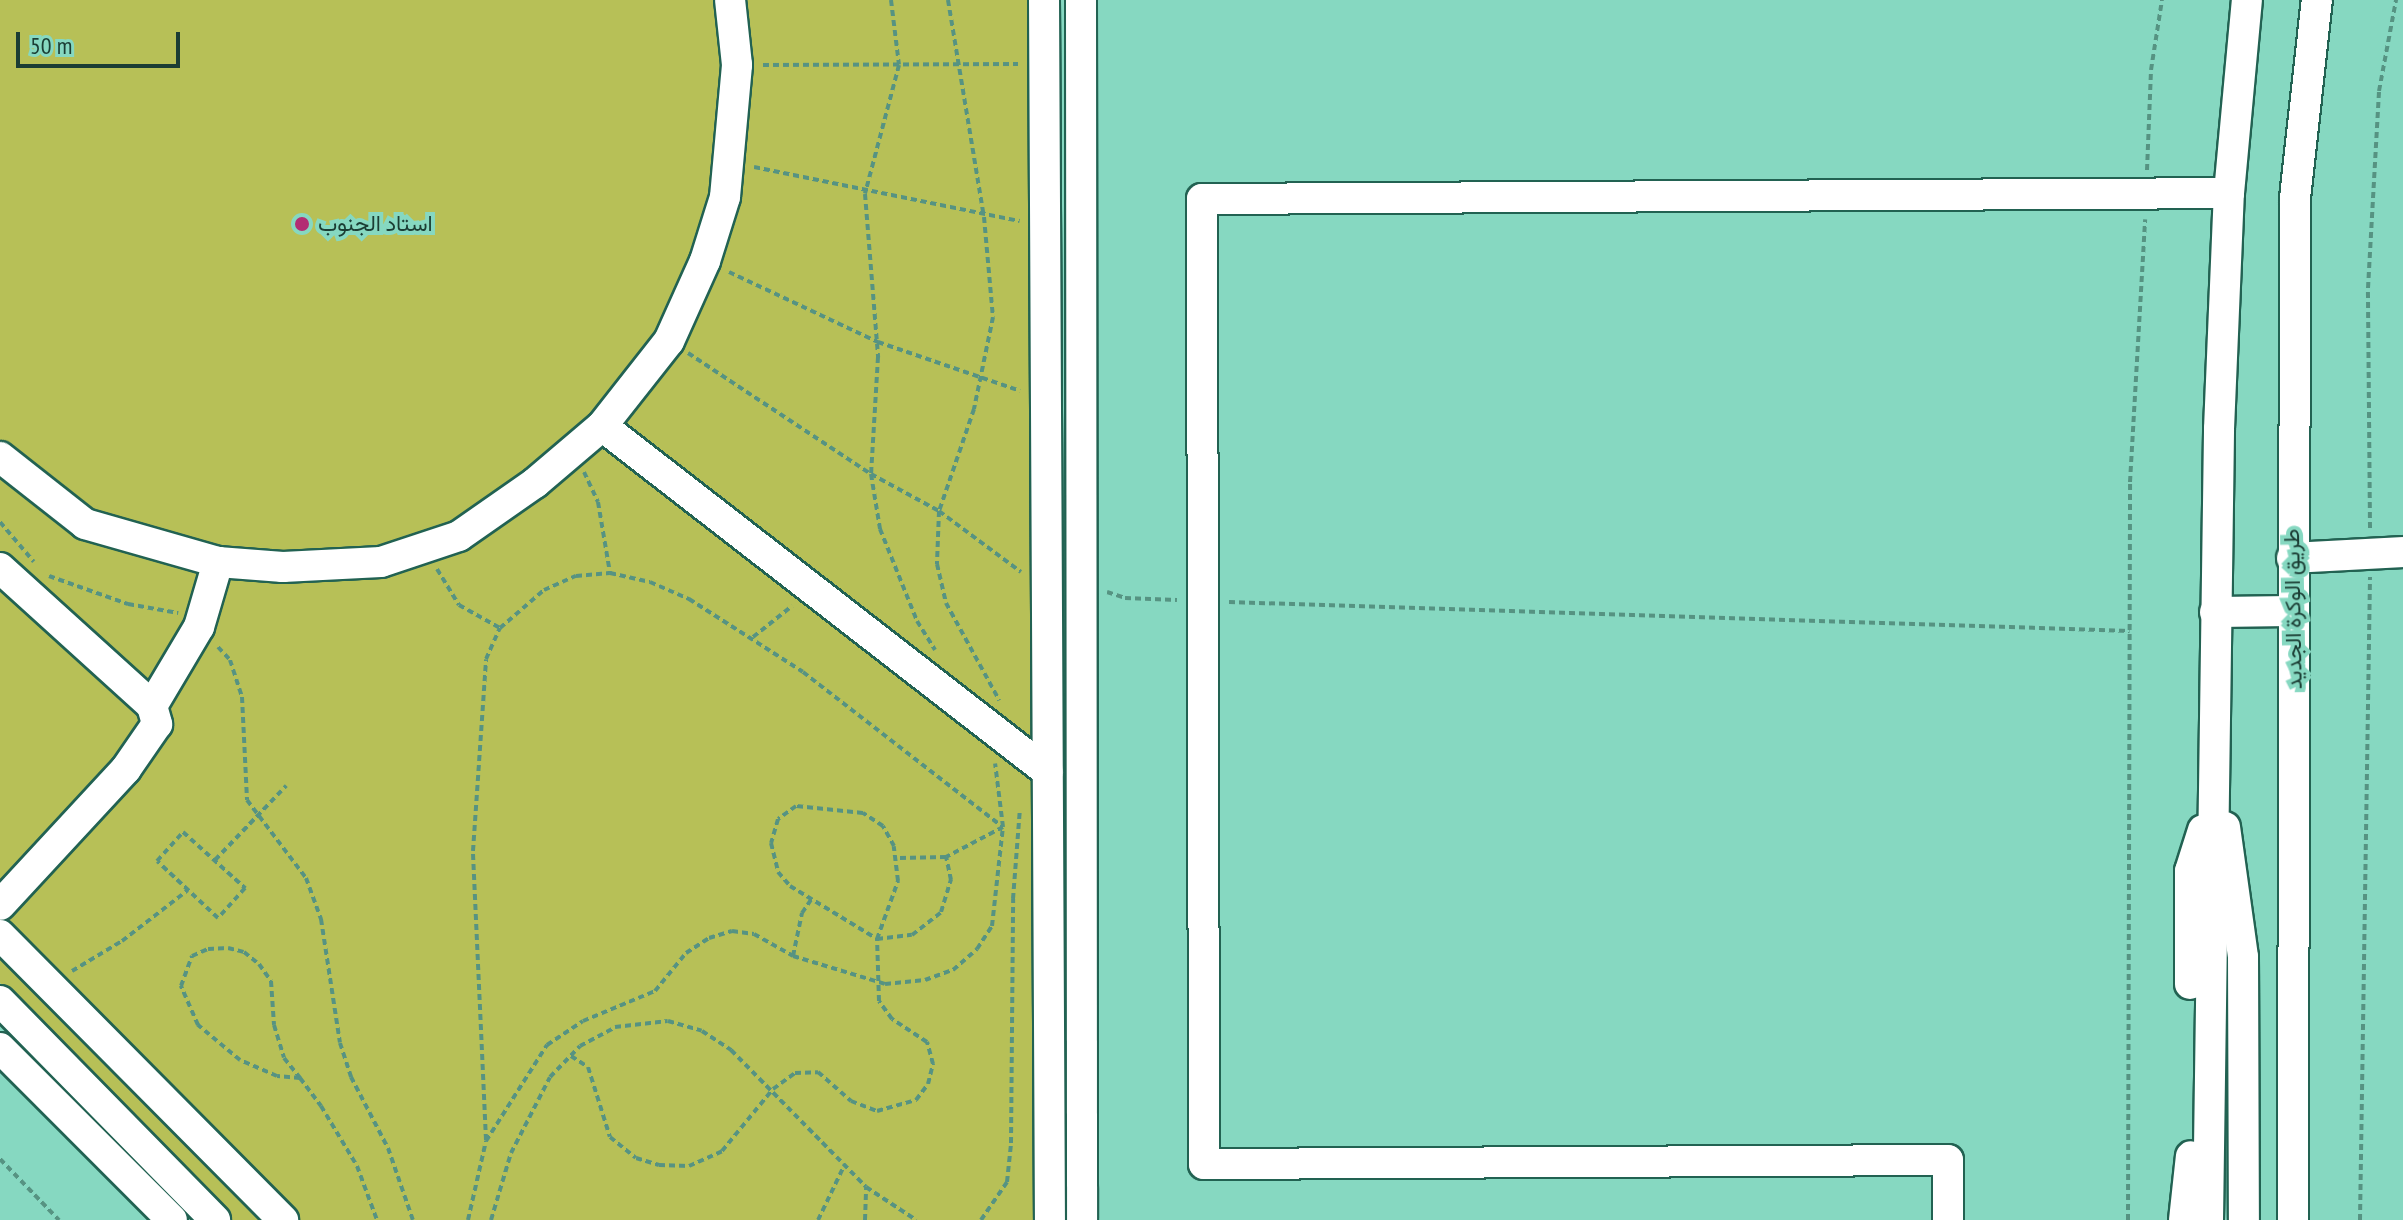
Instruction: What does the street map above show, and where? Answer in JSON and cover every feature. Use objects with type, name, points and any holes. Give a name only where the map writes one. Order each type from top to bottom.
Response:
[{"type":"street","points":[[0,457],[85,524],[218,562],[283,567],[381,562],[459,536],[602,426],[669,341],[705,261],[725,197],[737,65],[730,0]]},
{"type":"street","points":[[1044,0],[1050,1220]]},
{"type":"street","points":[[1081,0],[1082,1220]]},
{"type":"street","points":[[2208,1220],[2215,612],[2229,193],[2247,0]]},
{"type":"street","name":"طريق الوكرة الجديد","points":[[2293,1220],[2295,198],[2317,0]]},
{"type":"street","points":[[1948,1220],[1948,1160],[1204,1164],[1202,199],[2229,193]]},
{"type":"street","points":[[602,426],[1048,772]]},
{"type":"street","points":[[2292,558],[2403,552]]},
{"type":"street","points":[[152,706],[199,627],[218,562]]},
{"type":"street","points":[[0,568],[152,706],[157,724],[126,769],[0,905]]},
{"type":"street","points":[[2215,612],[2293,611]]},
{"type":"street","points":[[2294,647],[2311,736],[2310,1220]]},
{"type":"street","points":[[2213,758],[2239,902],[2244,1220]]},
{"type":"street","points":[[2184,1220],[2191,1170],[2190,871],[2213,801]]},
{"type":"street","points":[[0,935],[283,1220]]},
{"type":"street","points":[[0,1001],[215,1220]]},
{"type":"street","points":[[0,1048],[172,1220]]},
{"type":"path","points":[[891,0],[899,65],[865,194],[878,342],[871,474],[880,529],[917,621],[941,659]]},
{"type":"path","points":[[948,0],[956,64],[984,217],[993,317],[980,380],[939,511],[937,564],[946,603],[1001,704]]},
{"type":"path","points":[[2128,1220],[2130,482],[2151,70],[2162,0]]},
{"type":"path","points":[[2360,1220],[2370,554],[2368,288],[2379,91],[2396,0]]},
{"type":"path","points":[[737,65],[1044,64]]},
{"type":"path","points":[[729,161],[865,194],[984,217],[1045,224]]},
{"type":"path","points":[[705,261],[878,342],[980,380],[1046,398]]},
{"type":"path","points":[[669,341],[871,474],[939,511],[1030,579],[1047,580]]},
{"type":"path","points":[[574,450],[598,502],[610,573]]},
{"type":"path","points":[[0,522],[52,578],[128,604],[174,609],[199,627],[230,660],[238,685],[246,733],[243,784],[257,813],[306,878],[321,919],[340,1043],[351,1077],[388,1148],[413,1220]]},
{"type":"path","points":[[427,546],[459,605],[500,628]]},
{"type":"path","points":[[468,1220],[486,1141],[473,851],[486,659],[500,628],[544,590],[576,576],[610,573],[650,582],[689,599],[753,637],[1003,827]]},
{"type":"path","points":[[1082,583],[1125,598],[2130,631]]},
{"type":"path","points":[[753,637],[813,590]]},
{"type":"path","points":[[486,1141],[547,1045],[583,1021],[655,991],[686,953],[709,938],[732,931],[754,934],[793,956],[877,982],[925,980],[953,970],[977,949],[992,926],[1003,827],[993,758]]},
{"type":"path","points":[[215,860],[286,786]]},
{"type":"path","points":[[981,1220],[1007,1182],[1011,1143],[1013,899],[1021,804]]},
{"type":"path","points":[[571,1056],[588,1067],[610,1137],[636,1158],[659,1165],[689,1166],[722,1151],[773,1089],[795,1073],[818,1072],[851,1101],[877,1111],[916,1100],[928,1084],[933,1064],[927,1042],[881,1007],[877,982],[877,939],[898,881],[899,858],[883,826],[863,813],[787,808],[773,830],[774,858],[790,886],[877,939],[912,935],[935,919],[949,895],[946,857]]},
{"type":"path","points":[[899,858],[946,857],[1003,827]]},
{"type":"path","points":[[183,832],[245,888],[218,918],[188,890],[157,861],[183,832]]},
{"type":"path","points":[[49,985],[122,941],[188,890]]},
{"type":"path","points":[[793,956],[802,913],[812,898]]},
{"type":"path","points":[[300,1078],[277,1076],[240,1060],[198,1025],[181,986],[192,956],[228,948],[259,964],[271,981],[274,1025],[284,1058],[300,1078],[357,1166],[377,1220]]},
{"type":"path","points":[[491,1220],[528,1114],[571,1056],[615,1027],[668,1021],[702,1031],[722,1044],[773,1089],[866,1187],[916,1220]]},
{"type":"path","points":[[0,1159],[59,1220]]},
{"type":"path","points":[[818,1220],[845,1164]]},
{"type":"path","points":[[865,1220],[866,1187]]},
{"type":"green space","points":[[0,0],[1039,0],[1038,1220],[229,1220],[0,983]]},
{"type":"place","name":"استاد الجنوب","points":[[302,224]]}]
